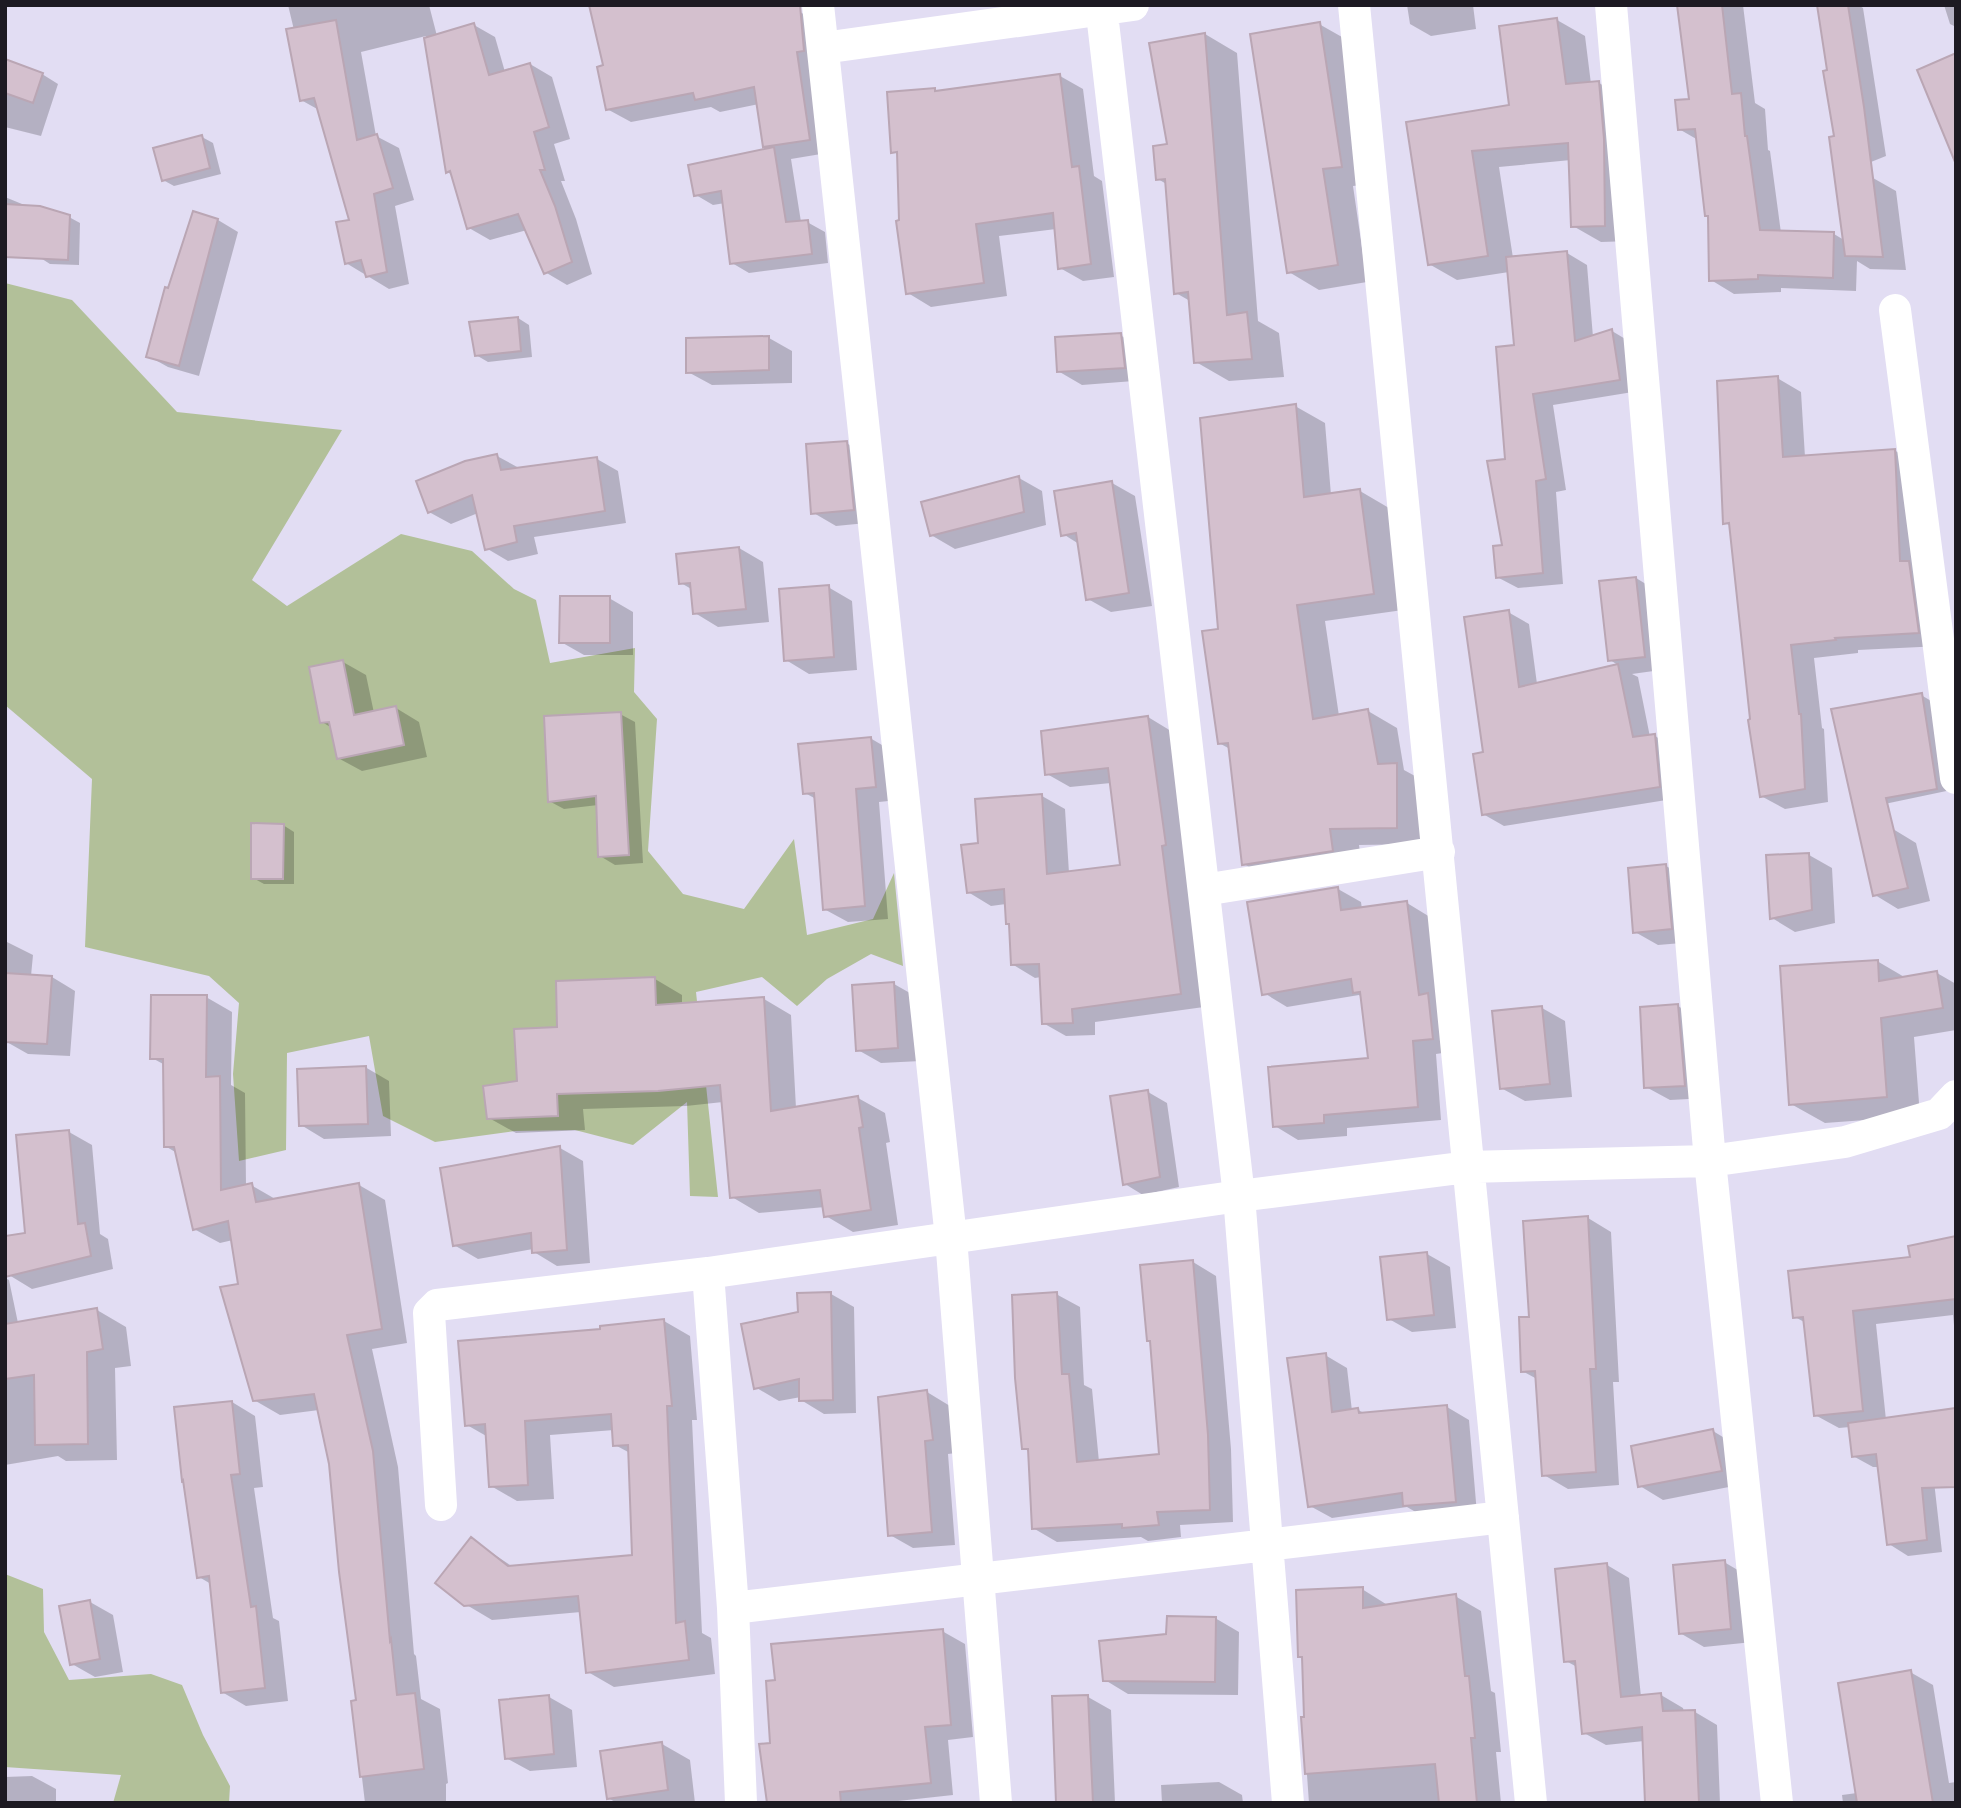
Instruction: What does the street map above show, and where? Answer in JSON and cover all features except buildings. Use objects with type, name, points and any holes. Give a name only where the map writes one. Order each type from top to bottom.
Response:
[{"type":"street","points":[[818,5],[951,1238],[996,1803]]},
{"type":"street","points":[[822,48],[1101,7],[1133,5]]},
{"type":"street","points":[[1354,5],[1531,1803]]},
{"type":"street","points":[[1611,5],[1710,1161],[1777,1803]]},
{"type":"street","points":[[1101,7],[1239,1196],[1288,1803]]},
{"type":"street","points":[[1895,310],[1956,778]]},
{"type":"street","points":[[1204,890],[1438,852]]},
{"type":"street","points":[[441,1505],[429,1313],[437,1305],[708,1273],[1239,1196],[1468,1167],[1710,1161],[1845,1142],[1939,1114],[1956,1096]]},
{"type":"street","points":[[708,1273],[733,1608],[741,1803]]},
{"type":"street","points":[[733,1608],[1503,1517]]},
{"type":"green space","points":[[5,283],[72,300],[177,412],[342,430],[252,580],[287,606],[401,534],[472,551],[514,589],[536,600],[550,663],[635,648],[634,692],[657,719],[648,851],[683,894],[744,909],[794,839],[807,935],[873,919],[894,873],[903,966],[871,954],[827,979],[797,1006],[762,977],[696,992],[718,1197],[690,1196],[687,1102],[633,1145],[575,1130],[515,1131],[435,1142],[383,1116],[369,1036],[287,1053],[286,1150],[239,1161],[233,1074],[239,1003],[209,976],[85,947],[92,779],[5,705]]},
{"type":"green space","points":[[5,1574],[43,1589],[44,1632],[69,1680],[151,1674],[182,1685],[203,1735],[230,1786],[229,1803],[113,1803],[121,1775],[5,1767]]}]
